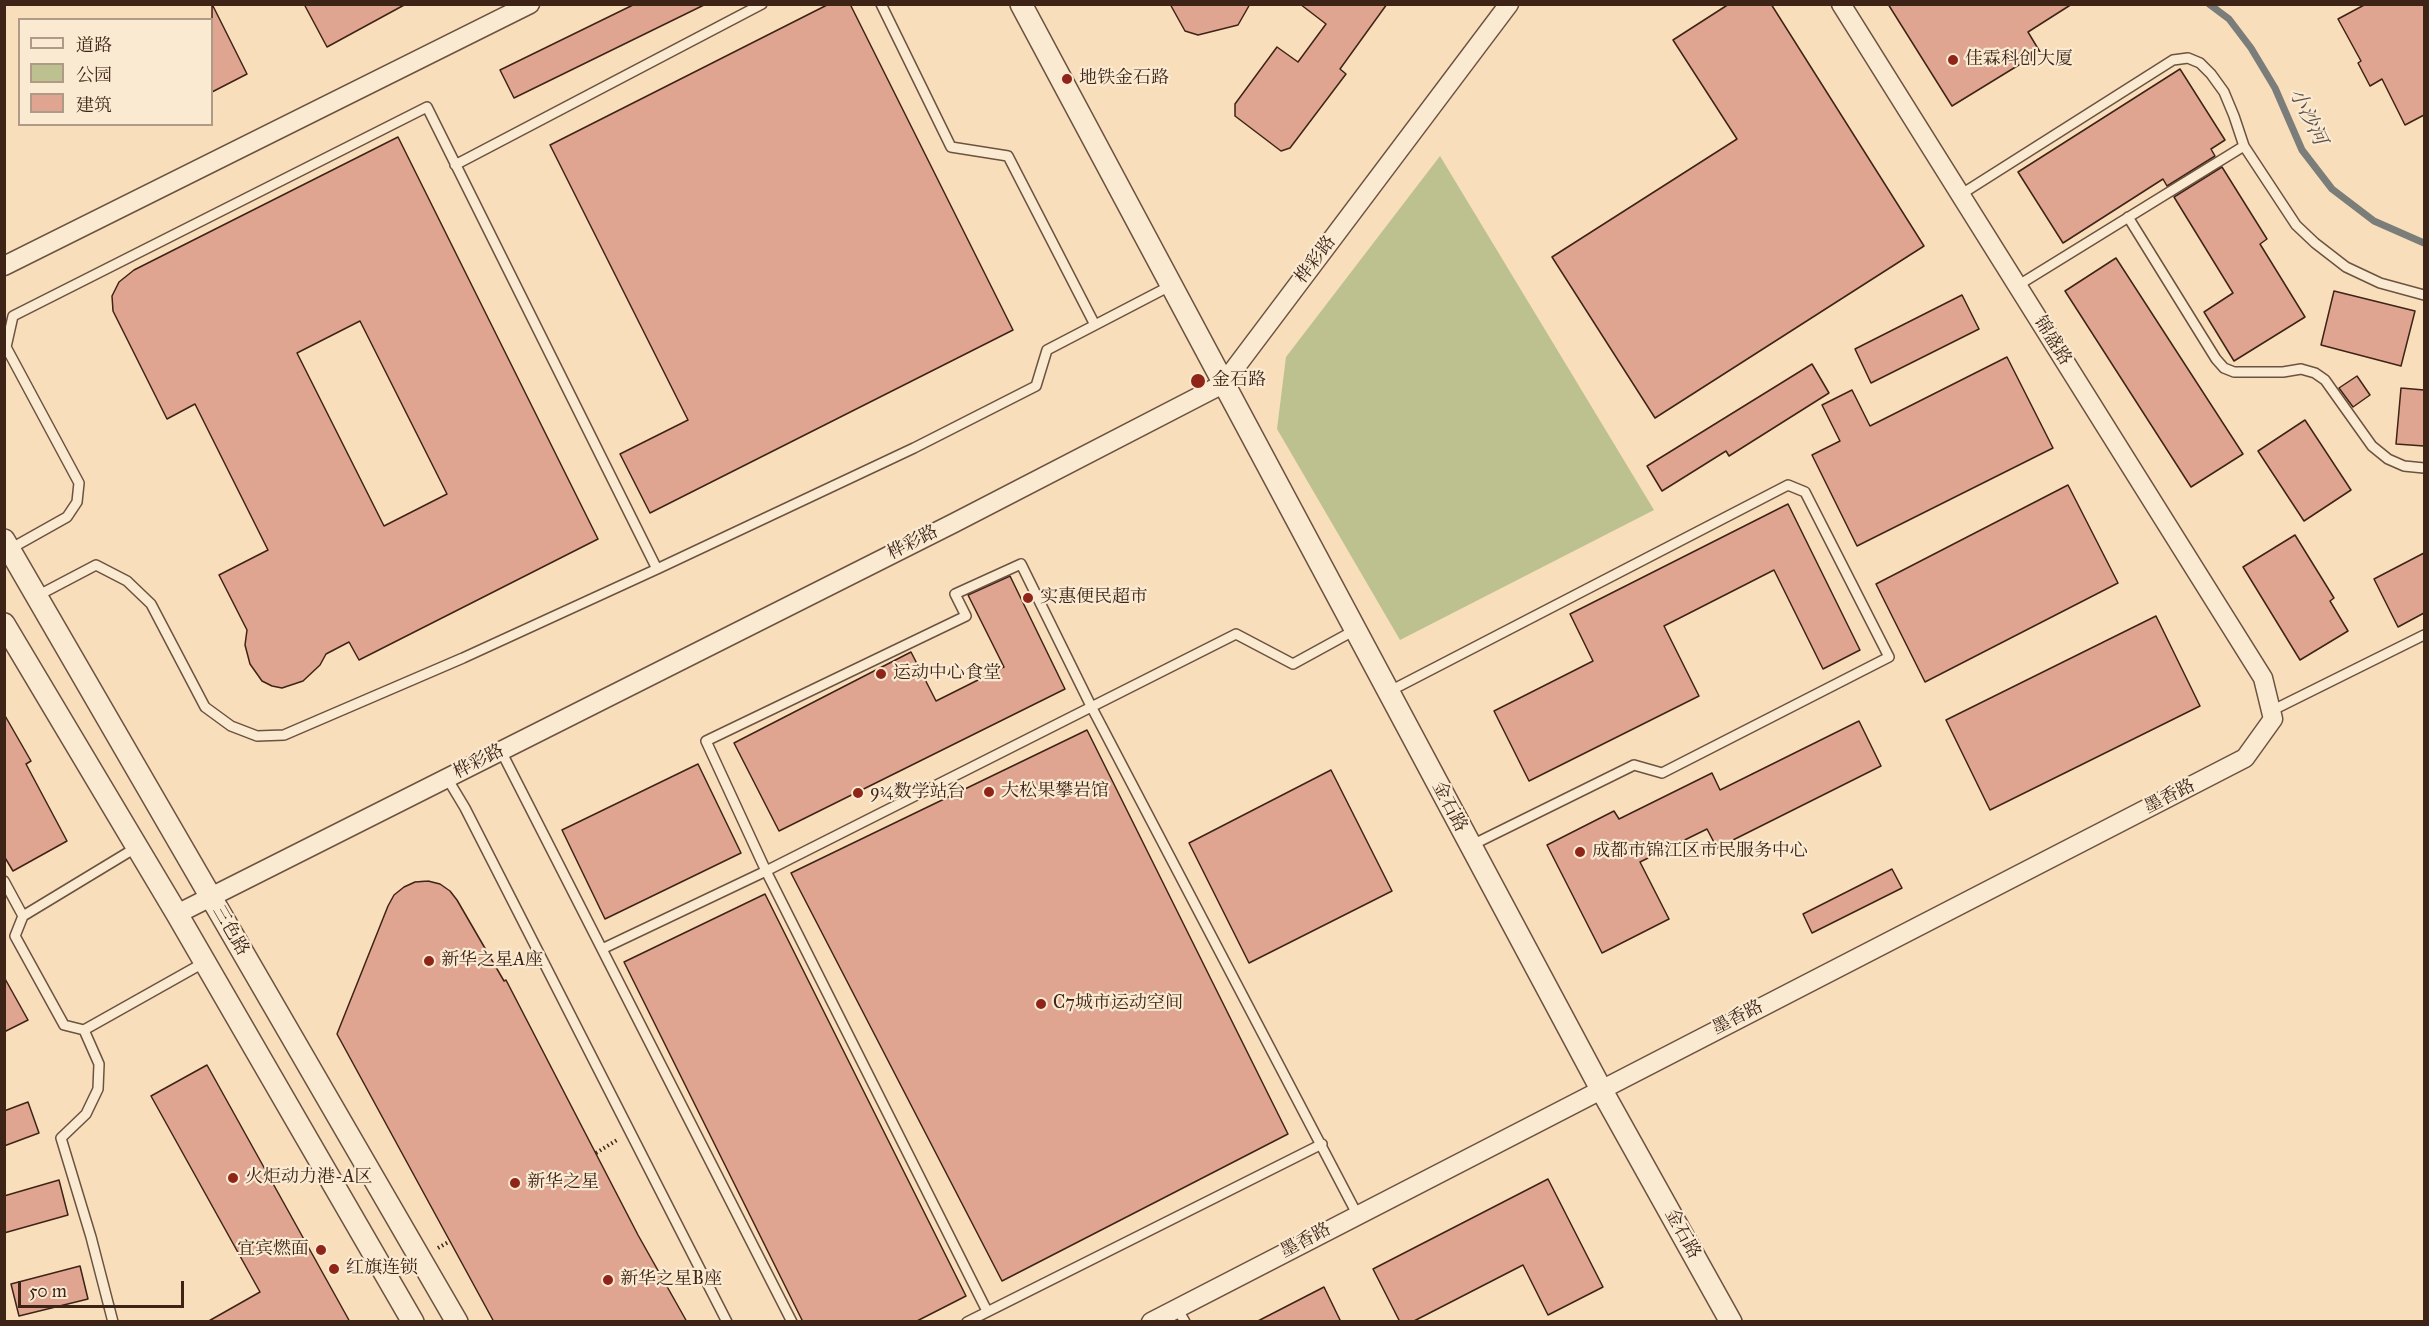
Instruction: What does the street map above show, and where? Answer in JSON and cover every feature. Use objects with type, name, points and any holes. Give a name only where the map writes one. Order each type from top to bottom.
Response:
[{"type":"street","points":[[4,266],[530,4]]},
{"type":"street","name":"金石路","points":[[1021,4],[1470,846],[1601,1089],[1731,1322]]},
{"type":"street","name":"桦彩路","points":[[177,914],[1223,384],[1509,4]]},
{"type":"street","name":"锦盛路","points":[[1841,4],[2263,678],[2271,711]]},
{"type":"street","name":"三色路","points":[[7,544],[457,1322]]},
{"type":"street","name":"三色路","points":[[4,624],[177,914],[413,1322]]},
{"type":"street","name":"墨香路","points":[[1151,1322],[1181,1315],[1357,1214],[2245,758],[2273,719],[2271,711]]},
{"type":"lane","points":[[455,165],[762,4]]},
{"type":"lane","points":[[881,4],[951,147],[1008,156],[1095,325]]},
{"type":"lane","points":[[1960,195],[2173,60],[2188,58],[2200,63],[2224,92],[2235,116],[2244,146],[2296,225],[2314,243],[2346,267],[2380,283],[2424,295]]},
{"type":"lane","points":[[7,544],[68,517],[77,502],[79,483],[6,347],[13,316],[427,107],[657,569]]},
{"type":"lane","points":[[2018,286],[2244,146]]},
{"type":"lane","points":[[2128,217],[2216,359],[2224,368],[2234,372],[2283,372],[2301,369],[2315,372],[2325,380],[2372,446],[2388,459],[2404,466],[2424,468]]},
{"type":"lane","points":[[37,596],[96,565],[127,581],[151,604],[205,707],[231,726],[257,736],[284,735],[463,658],[914,448],[1036,386],[1047,350],[1170,286]]},
{"type":"lane","points":[[1388,692],[1788,485],[1805,492],[1889,657],[1662,773],[1634,765],[1470,846]]},
{"type":"lane","points":[[987,1311],[766,871],[706,741],[966,616],[955,594],[1021,564],[1091,706],[1357,1214]]},
{"type":"lane","points":[[603,950],[766,871],[1236,634],[1293,664],[1354,630]]},
{"type":"lane","points":[[2271,711],[2424,635]]},
{"type":"lane","points":[[501,751],[792,1322]]},
{"type":"lane","points":[[447,778],[465,807],[728,1322]]},
{"type":"lane","points":[[137,847],[23,915],[15,936],[64,1025],[84,1030],[205,962]]},
{"type":"lane","points":[[4,881],[23,915]]},
{"type":"lane","points":[[84,1030],[99,1064],[98,1089],[86,1114],[60,1138],[92,1237],[113,1322]]},
{"type":"lane","points":[[967,1322],[1322,1144]]},
{"type":"path","points":[[596,1153],[631,1132]]},
{"type":"green space","points":[[1440,156],[1654,510],[1400,640],[1277,429],[1286,357]]},
{"type":"building","points":[[212,4],[247,74],[213,91],[213,18]]},
{"type":"building","points":[[304,4],[406,4],[327,47]]},
{"type":"building","points":[[635,4],[706,4],[514,98],[500,70]]},
{"type":"building","points":[[829,4],[850,4],[1013,330],[650,513],[620,454],[688,420],[550,145]]},
{"type":"building","points":[[1170,4],[1250,4],[1238,25],[1198,35],[1185,31]]},
{"type":"building","points":[[1300,4],[1387,4],[1340,69],[1346,74],[1290,148],[1281,151],[1235,116],[1235,104],[1277,47],[1298,62],[1326,24]]},
{"type":"building","points":[[1729,4],[1771,4],[1924,246],[1655,418],[1552,257],[1737,139],[1673,40]]},
{"type":"building","name":"佳霖科创大厦","points":[[1888,4],[2072,4],[2028,32],[2040,52],[1952,106]]},
{"type":"building","points":[[2366,4],[2424,4],[2424,115],[2405,125],[2382,79],[2370,86],[2358,63],[2361,61],[2338,19]]},
{"type":"building","points":[[2180,69],[2225,140],[2211,149],[2215,156],[2167,186],[2163,179],[2063,243],[2018,172]]},
{"type":"building","points":[[398,137],[598,539],[359,660],[349,642],[326,654],[320,665],[303,681],[282,688],[262,681],[250,664],[245,645],[247,630],[219,575],[268,550],[195,404],[167,419],[113,311],[112,296],[119,282],[134,270]],"holes":[[[360,321],[447,494],[384,526],[297,353]]]},
{"type":"building","points":[[2222,167],[2267,239],[2260,244],[2305,317],[2234,361],[2204,312],[2233,293],[2174,197]]},
{"type":"building","points":[[2116,258],[2243,454],[2191,487],[2065,291]]},
{"type":"building","points":[[2334,291],[2415,311],[2401,366],[2321,345]]},
{"type":"building","points":[[1962,295],[1979,329],[1871,383],[1855,349]]},
{"type":"building","points":[[2007,357],[2053,448],[1857,546],[1812,455],[1840,441],[1822,405],[1852,390],[1870,426]]},
{"type":"building","points":[[1812,364],[1829,393],[1729,456],[1726,451],[1662,491],[1647,466]]},
{"type":"building","points":[[2357,376],[2370,395],[2353,407],[2339,388]]},
{"type":"building","points":[[2401,388],[2424,390],[2424,446],[2396,444]]},
{"type":"building","points":[[2305,420],[2351,490],[2304,521],[2258,451]]},
{"type":"building","points":[[2068,485],[2118,583],[1925,682],[1876,584]]},
{"type":"building","points":[[1788,504],[1860,650],[1823,669],[1774,570],[1664,626],[1699,696],[1529,781],[1494,711],[1593,661],[1570,614]]},
{"type":"building","points":[[2295,535],[2334,598],[2330,601],[2348,631],[2300,660],[2243,567]]},
{"type":"building","points":[[2424,553],[2424,613],[2398,627],[2374,579]]},
{"type":"building","points":[[1010,576],[1065,689],[779,831],[734,743],[911,652],[936,701],[1004,667],[968,595]]},
{"type":"building","points":[[2156,616],[2200,706],[1990,810],[1946,720]]},
{"type":"building","points":[[4,714],[31,761],[26,764],[67,841],[13,871],[4,856]]},
{"type":"building","points":[[1859,721],[1881,766],[1717,848],[1707,829],[1640,862],[1669,919],[1602,953],[1547,845],[1614,811],[1619,819],[1712,773],[1720,790]]},
{"type":"building","name":"C7城市运动空间","points":[[1087,730],[1288,1134],[1002,1281],[791,873]]},
{"type":"building","points":[[698,764],[741,853],[605,919],[562,830]]},
{"type":"building","points":[[1331,770],[1392,891],[1249,963],[1189,843]]},
{"type":"building","points":[[1892,869],[1902,888],[1812,933],[1803,914]]},
{"type":"building","points":[[428,881],[440,884],[450,891],[504,981],[506,980],[638,1235],[687,1322],[494,1322],[337,1034],[394,895],[415,882]]},
{"type":"building","points":[[765,894],[966,1296],[915,1322],[803,1322],[624,962]]},
{"type":"building","points":[[4,977],[28,1020],[4,1032]]},
{"type":"building","name":"火炬动力港-A区","points":[[207,1065],[350,1322],[207,1322],[260,1292],[151,1096]]},
{"type":"building","points":[[28,1102],[39,1133],[4,1146],[4,1111]]},
{"type":"building","points":[[1548,1179],[1603,1287],[1548,1315],[1523,1265],[1412,1322],[1400,1322],[1373,1269]]},
{"type":"building","points":[[59,1180],[68,1215],[4,1233],[4,1196]]},
{"type":"building","points":[[80,1266],[88,1299],[19,1316],[11,1284]]},
{"type":"building","points":[[1324,1287],[1341,1322],[1256,1322]]},
{"type":"waterway","name":"小沙河","points":[[2209,4],[2229,19],[2251,48],[2275,88],[2302,150],[2332,189],[2374,221],[2424,243]]},
{"type":"place","name":"佳霖科创大厦","points":[[1953,60]]},
{"type":"place","name":"地铁金石路","points":[[1067,79]]},
{"type":"place","name":"金石路","points":[[1198,381]]},
{"type":"place","name":"实惠便民超市","points":[[1028,598]]},
{"type":"place","name":"运动中心食堂","points":[[881,674]]},
{"type":"place","name":"大松果攀岩馆","points":[[989,792]]},
{"type":"place","name":"9¾数学站台","points":[[858,793]]},
{"type":"place","name":"成都市锦江区市民服务中心","points":[[1580,852]]},
{"type":"place","name":"新华之星A座","points":[[429,961]]},
{"type":"place","name":"C7城市运动空间","points":[[1041,1004]]},
{"type":"place","name":"火炬动力港-A区","points":[[233,1178]]},
{"type":"place","name":"新华之星","points":[[515,1183]]},
{"type":"place","name":"宜宾燃面","points":[[321,1250]]},
{"type":"place","name":"红旗连锁","points":[[334,1269]]},
{"type":"place","name":"新华之星B座","points":[[608,1280]]}]
